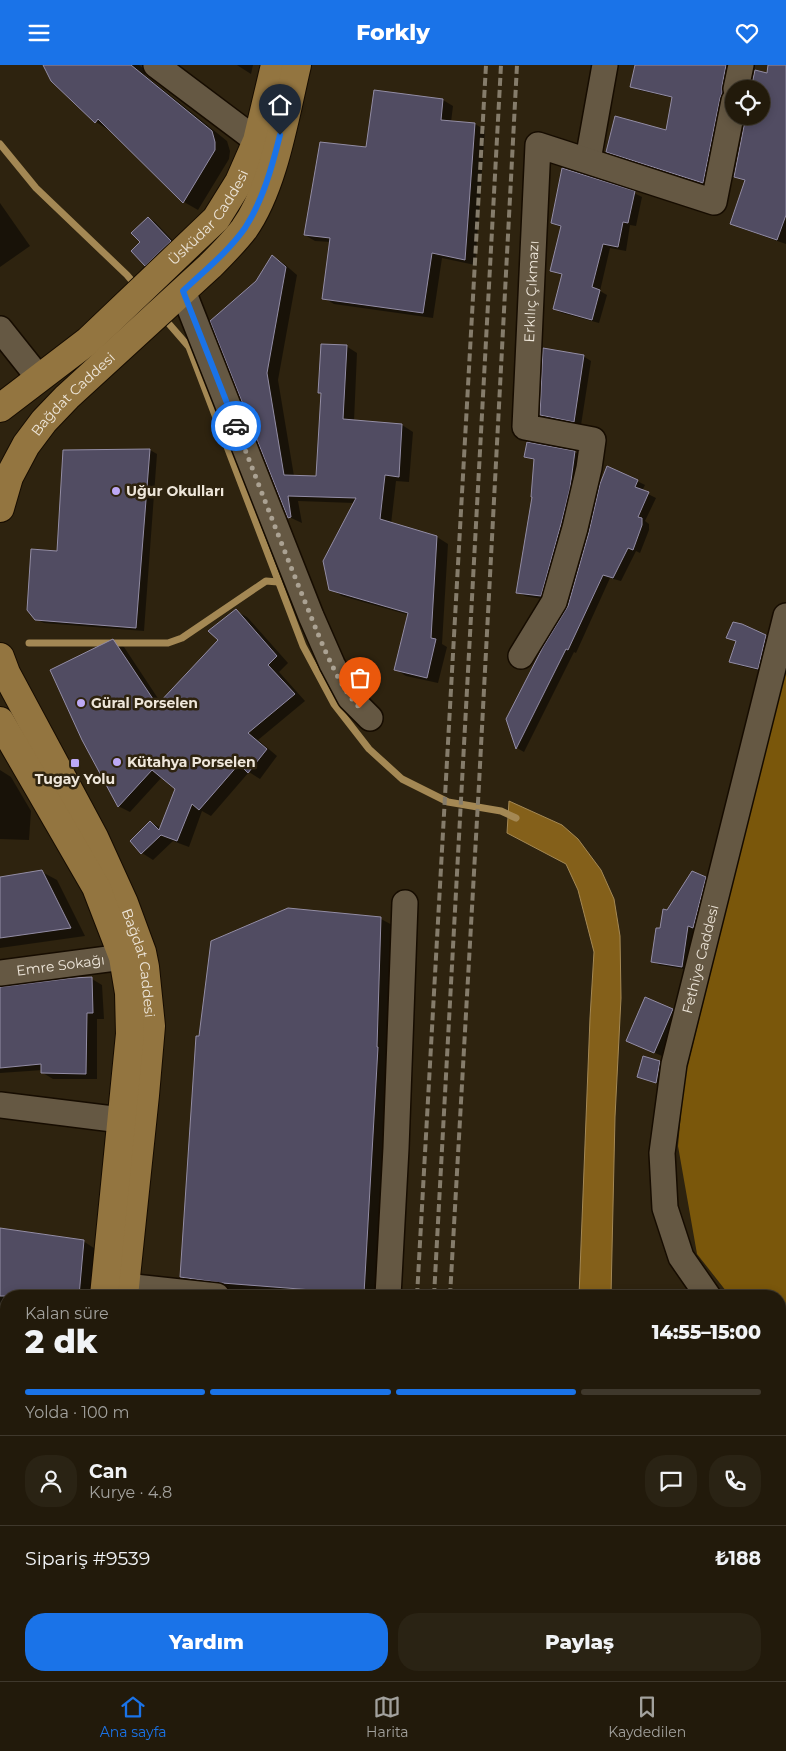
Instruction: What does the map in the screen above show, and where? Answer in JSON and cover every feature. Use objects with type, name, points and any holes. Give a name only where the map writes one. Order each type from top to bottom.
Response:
[{"type":"main road","name":"Üsküdar Caddesi","points":[[156,277],[216,219],[238,182],[257,141],[275,65]]},
{"type":"main road","name":"Üsküdar Caddesi","points":[[178,295],[226,251],[244,228],[260,201],[272,165],[297,65]]},
{"type":"main road","name":"Bağdat Caddesi","points":[[0,408],[88,341],[156,277]]},
{"type":"main road","name":"Bağdat Caddesi","points":[[0,508],[10,477],[26,445],[67,397],[178,295]]},
{"type":"main road","name":"Bağdat Caddesi","points":[[0,657],[6,673],[94,837],[124,903],[142,953],[145,967],[150,1026],[145,1095],[117,1290]]},
{"type":"main road","name":"Bağdat Caddesi","points":[[0,721],[96,887],[123,957],[129,993],[130,1018],[121,1121],[117,1290]]},
{"type":"street","points":[[156,65],[257,141]]},
{"type":"street","points":[[588,160],[605,65]]},
{"type":"street","points":[[738,80],[741,65]]},
{"type":"street","name":"Erkılıç Çıkmazı","points":[[520,656],[554,602],[575,528],[589,468],[593,440],[525,427],[538,145],[714,203],[729,125]]},
{"type":"street","points":[[178,295],[332,664],[350,698],[370,718]]},
{"type":"street","points":[[0,329],[39,378]]},
{"type":"street","name":"Fethiye Caddesi","points":[[704,1290],[681,1257],[665,1208],[662,1153],[674,1064],[786,616]]},
{"type":"street","points":[[388,1290],[396,1148],[405,903]]},
{"type":"street","name":"Emre Sokağı","points":[[0,973],[123,957]]},
{"type":"street","points":[[0,1105],[121,1121]]},
{"type":"shaded area","points":[[786,670],[786,1290],[725,1290],[697,1254],[678,1146],[684,1080]]},
{"type":"shaded area","points":[[509,801],[562,825],[578,839],[601,870],[614,899],[620,936],[621,998],[615,1117],[611,1290],[579,1290],[594,952],[578,890],[566,864],[507,833]]},
{"type":"building","points":[[43,65],[131,65],[212,131],[215,150],[183,203],[98,119],[95,123],[51,81]]},
{"type":"building","points":[[635,65],[726,65],[703,183],[606,152],[615,116],[666,130],[672,97],[630,87]]},
{"type":"building","points":[[768,65],[786,65],[786,215],[777,240],[730,224],[745,180],[734,177],[744,125],[770,125],[770,80],[753,80],[755,70],[767,73]]},
{"type":"building","points":[[374,90],[443,99],[441,120],[475,123],[465,260],[432,253],[423,313],[322,299],[330,238],[304,235],[320,142],[366,147]]},
{"type":"building","points":[[562,168],[635,191],[628,223],[623,222],[618,247],[603,244],[592,287],[600,290],[592,320],[553,309],[562,274],[550,271],[561,226],[551,223]]},
{"type":"building","points":[[148,217],[171,241],[145,266],[131,251],[140,242],[131,233]]},
{"type":"building","points":[[272,255],[286,267],[267,373],[284,475],[316,476],[321,393],[318,393],[321,344],[347,345],[343,419],[402,424],[399,477],[385,475],[380,519],[437,536],[431,638],[436,639],[427,678],[394,670],[408,613],[329,590],[323,561],[356,498],[288,496],[291,517],[288,518],[210,321],[256,281]]},
{"type":"building","points":[[543,348],[584,355],[574,422],[540,415]]},
{"type":"building","points":[[527,442],[575,451],[570,488],[541,596],[516,593],[532,497],[534,459],[524,457]]},
{"type":"building","points":[[150,449],[136,628],[35,620],[27,610],[31,549],[57,551],[63,450]]},
{"type":"building","points":[[607,466],[638,480],[635,487],[649,492],[638,517],[642,518],[642,525],[633,550],[628,548],[613,578],[603,575],[568,650],[566,649],[516,749],[506,719],[543,647],[568,606],[589,532],[600,484]]},
{"type":"building","points":[[236,609],[277,656],[268,665],[295,694],[248,733],[267,749],[248,773],[239,764],[199,810],[192,804],[177,841],[161,835],[141,854],[130,841],[150,821],[159,830],[175,789],[152,770],[118,807],[82,740],[50,670],[113,639],[157,705],[218,640],[208,631]]},
{"type":"building","points":[[733,622],[766,635],[758,669],[729,662],[736,641],[726,638]]},
{"type":"building","points":[[42,870],[71,928],[0,938],[0,877]]},
{"type":"building","points":[[692,871],[706,877],[693,928],[688,926],[682,967],[651,962],[656,928],[660,928],[663,909],[667,910]]},
{"type":"building","points":[[288,908],[381,917],[378,1047],[364,1290],[312,1290],[222,1283],[180,1277],[196,1036],[199,1036],[211,941]]},
{"type":"building","points":[[92,977],[93,1013],[87,1013],[86,1074],[41,1073],[41,1064],[0,1068],[0,987]]},
{"type":"building","points":[[645,997],[673,1009],[654,1053],[626,1041]]},
{"type":"building","points":[[643,1056],[660,1061],[656,1083],[637,1077]]},
{"type":"building","points":[[0,1228],[84,1240],[80,1290],[0,1290]]},
{"type":"waterway","points":[[0,144],[36,188],[127,275],[138,288]]},
{"type":"waterway","points":[[163,317],[189,347],[303,646],[334,704],[369,749],[402,779],[448,802],[501,811],[516,818]]},
{"type":"waterway","points":[[29,643],[168,643],[182,638],[266,581],[278,582]]},
{"type":"railway","points":[[417,1290],[486,65]]},
{"type":"railway","points":[[434,1290],[501,65]]},
{"type":"railway","points":[[450,1290],[517,65]]},
{"type":"way so far","points":[[236,426],[311,616],[332,664],[350,698],[360,708]]},
{"type":"place","name":"Uğur Okulları","points":[[116,491]]},
{"type":"place","name":"Güral Porselen","points":[[81,703]]},
{"type":"place","name":"Kütahya Porselen","points":[[117,762]]},
{"type":"place","name":"Tugay Yolu","points":[[75,763]]},
{"type":"route","points":[[236,426],[183,291],[226,251],[244,228],[260,201],[280,135]]}]
